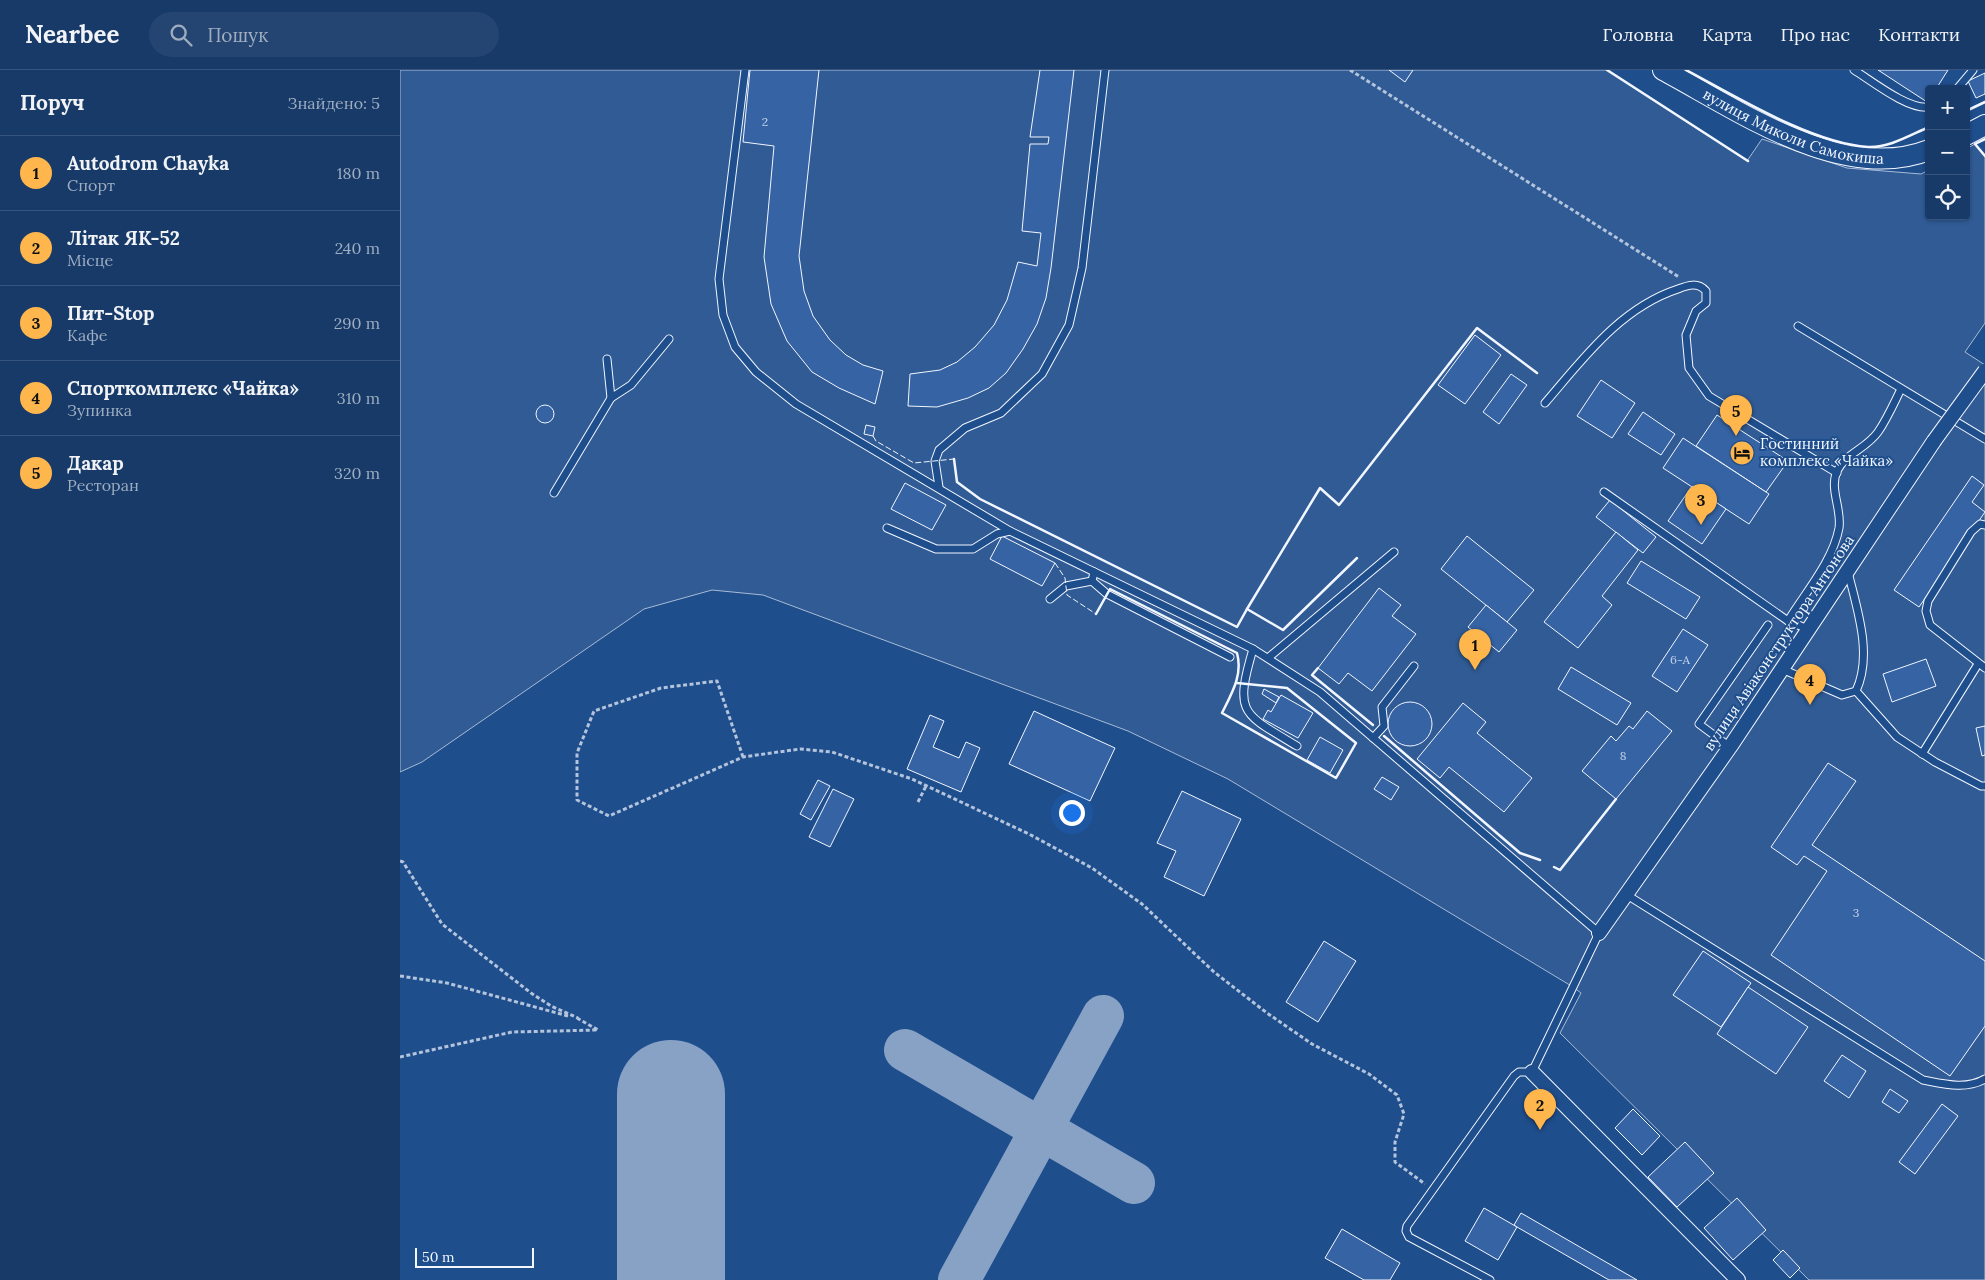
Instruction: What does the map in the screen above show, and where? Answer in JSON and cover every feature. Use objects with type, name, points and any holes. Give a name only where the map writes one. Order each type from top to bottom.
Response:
[{"type":"street","name":"вулиця Миколи Самокиша","points":[[1664,70],[1796,141],[1843,156],[1880,160],[1925,151]]},
{"type":"street","points":[[1970,133],[1985,125]]},
{"type":"street","name":"вулиця Авіаконструктора Антонова","points":[[1599,933],[1730,747],[1934,441],[1985,371]]},
{"type":"street","points":[[1532,1072],[1738,1280]]},
{"type":"lane","points":[[745,70],[719,279],[722,315],[735,347],[756,372],[796,404],[939,487],[1010,531],[1253,649],[1320,692],[1599,933],[1532,1072],[1519,1072],[1514,1076],[1407,1226],[1407,1234],[1490,1280]]},
{"type":"lane","points":[[939,487],[935,461],[939,450],[965,428],[1001,413],[1042,374],[1069,325],[1082,268],[1105,70]]},
{"type":"lane","points":[[1854,70],[1910,105],[1925,108]]},
{"type":"lane","points":[[1961,85],[1973,70]]},
{"type":"lane","points":[[1544,404],[1587,354],[1621,320],[1658,295],[1690,284],[1701,286],[1706,291],[1706,303],[1696,311],[1686,336],[1689,368],[1709,396],[1837,473]]},
{"type":"lane","points":[[1798,326],[1985,439]]},
{"type":"lane","points":[[554,493],[611,398],[631,385],[670,339]]},
{"type":"lane","points":[[607,359],[611,398]]},
{"type":"lane","points":[[1788,621],[1836,538],[1839,520],[1834,484],[1837,473],[1846,458],[1864,446],[1878,433],[1902,389]]},
{"type":"lane","points":[[1604,492],[1788,621],[1808,629]]},
{"type":"lane","points":[[1985,524],[1980,524],[1971,532],[1928,602],[1926,610],[1930,625],[1985,668]]},
{"type":"lane","points":[[887,528],[936,549],[974,549],[997,534],[1010,531]]},
{"type":"lane","points":[[1268,658],[1394,552]]},
{"type":"lane","points":[[1847,571],[1861,628],[1862,677],[1856,692]]},
{"type":"lane","points":[[1092,580],[1094,572]]},
{"type":"lane","points":[[1050,599],[1066,586],[1092,580]]},
{"type":"lane","points":[[1092,580],[1107,594],[1230,657]]},
{"type":"lane","points":[[1730,747],[1699,724],[1768,625]]},
{"type":"lane","points":[[1253,649],[1243,684],[1245,707],[1255,721],[1297,746]]},
{"type":"lane","points":[[1922,754],[1978,664]]},
{"type":"lane","points":[[1373,738],[1384,726],[1382,707],[1414,666]]},
{"type":"lane","points":[[1782,669],[1842,695],[1856,692]]},
{"type":"lane","points":[[1856,692],[1897,737],[1922,754],[1973,782],[1985,786]]},
{"type":"lane","points":[[1627,895],[1923,1080],[1954,1086],[1974,1085],[1985,1079]]},
{"type":"path","points":[[1350,70],[1690,284]]},
{"type":"path","points":[[743,757],[717,681],[661,688],[594,711],[577,753],[577,800],[609,816],[743,757],[800,749],[832,752],[926,786],[1029,834],[1092,868],[1142,904],[1214,972],[1267,1013],[1312,1044],[1368,1074],[1397,1094],[1404,1114],[1395,1142],[1395,1162],[1434,1189]]},
{"type":"path","points":[[918,802],[926,786]]},
{"type":"path","points":[[400,861],[403,862],[442,924],[531,993],[551,1006],[578,1018],[598,1030],[512,1032],[400,1057]]},
{"type":"path","points":[[400,976],[447,983],[578,1018]]},
{"type":"shaded area","points":[[400,70],[1607,70],[1747,161],[1762,139],[1847,168],[1921,174],[1925,172],[1925,220],[1970,220],[1970,147],[1975,144],[1985,156],[1985,323],[1965,352],[1985,365],[1985,1280],[1809,1280],[1560,1033],[1581,993],[1573,987],[1228,779],[1128,731],[763,595],[712,590],[644,609],[422,762],[400,772]]},
{"type":"building","points":[[750,70],[819,70],[799,256],[804,291],[813,316],[830,340],[846,355],[863,365],[883,371],[875,404],[839,388],[812,372],[787,341],[771,304],[764,257],[774,146],[743,142]]},
{"type":"building","points":[[1040,70],[1074,70],[1051,268],[1046,298],[1037,324],[1023,349],[1006,373],[989,388],[968,398],[937,407],[908,406],[910,374],[940,370],[957,362],[975,347],[994,325],[1007,300],[1018,262],[1037,266],[1041,233],[1022,231],[1030,144],[1048,144],[1049,137],[1030,137]]},
{"type":"building","points":[[1389,70],[1413,70],[1405,82]]},
{"type":"building","points":[[1878,70],[1948,70],[1939,85],[1925,85],[1925,101]]},
{"type":"building","points":[[1985,73],[1985,94],[1976,98],[1968,81]]},
{"type":"building","points":[[1475,335],[1501,355],[1465,404],[1438,385]]},
{"type":"building","points":[[1511,374],[1527,385],[1499,424],[1483,412]]},
{"type":"building","points":[[1601,380],[1635,403],[1612,438],[1577,416]]},
{"type":"building","points":[[545,405],[551,408],[554,414],[551,420],[545,423],[539,420],[536,414],[539,408]]},
{"type":"building","points":[[1643,412],[1675,434],[1661,455],[1628,434]]},
{"type":"building","name":"Гостинний комплекс «Чайка»","points":[[1717,415],[1788,461],[1766,492],[1696,446]]},
{"type":"building","points":[[866,425],[875,427],[873,436],[864,434]]},
{"type":"building","points":[[1683,438],[1769,494],[1749,524],[1663,468]]},
{"type":"building","points":[[1972,476],[1984,485],[1972,502],[1985,512],[1919,607],[1894,590]]},
{"type":"building","points":[[905,483],[946,505],[932,530],[891,509]]},
{"type":"building","points":[[1692,486],[1726,509],[1702,544],[1668,521]]},
{"type":"building","points":[[1610,500],[1656,537],[1643,553],[1596,517]]},
{"type":"building","points":[[1616,532],[1638,550],[1602,596],[1612,605],[1578,648],[1544,622]]},
{"type":"building","points":[[1002,536],[1055,563],[1042,586],[990,559]]},
{"type":"building","points":[[1467,536],[1534,590],[1507,622],[1441,569]]},
{"type":"building","points":[[1641,561],[1700,597],[1686,619],[1627,583]]},
{"type":"building","points":[[1379,588],[1401,605],[1392,616],[1416,634],[1372,691],[1348,673],[1339,684],[1318,668]]},
{"type":"building","points":[[1486,605],[1517,630],[1499,652],[1468,627]]},
{"type":"building","points":[[1683,629],[1708,645],[1677,692],[1652,676]]},
{"type":"building","points":[[1926,659],[1936,686],[1892,702],[1883,674]]},
{"type":"building","points":[[1571,667],[1631,703],[1617,725],[1558,689]]},
{"type":"building","points":[[1264,689],[1279,697],[1276,703],[1262,694]]},
{"type":"building","points":[[1281,695],[1313,713],[1298,738],[1263,719],[1268,710],[1271,712]]},
{"type":"building","points":[[1410,702],[1422,706],[1428,712],[1432,724],[1428,736],[1422,742],[1410,746],[1398,742],[1392,736],[1388,724],[1392,712],[1398,706]]},
{"type":"building","points":[[1463,703],[1486,722],[1477,733],[1532,778],[1504,812],[1449,767],[1440,778],[1417,759]]},
{"type":"building","points":[[1034,711],[1115,748],[1090,801],[1009,764]]},
{"type":"building","points":[[1647,711],[1672,731],[1616,799],[1582,771],[1611,736],[1616,741],[1629,726],[1633,729]]},
{"type":"building","points":[[930,715],[944,721],[933,747],[959,758],[966,742],[980,748],[961,792],[907,769]]},
{"type":"building","points":[[1985,726],[1985,755],[1982,756],[1976,728]]},
{"type":"building","points":[[1320,737],[1343,750],[1330,773],[1307,760]]},
{"type":"building","points":[[1828,763],[1856,781],[1812,845],[1985,961],[1985,1026],[1950,1076],[1771,955],[1827,871],[1804,856],[1797,865],[1771,847]]},
{"type":"building","points":[[1382,777],[1399,787],[1391,800],[1374,789]]},
{"type":"building","points":[[818,780],[830,786],[811,820],[800,814]]},
{"type":"building","points":[[833,789],[854,799],[830,847],[809,837]]},
{"type":"building","points":[[1182,791],[1241,819],[1204,896],[1164,877],[1176,851],[1157,843]]},
{"type":"building","points":[[1324,941],[1356,961],[1318,1022],[1286,1002]]},
{"type":"building","points":[[1703,951],[1751,983],[1721,1027],[1673,995]]},
{"type":"building","points":[[1748,987],[1808,1027],[1776,1074],[1717,1034]]},
{"type":"building","points":[[1842,1055],[1866,1071],[1849,1098],[1824,1081]]},
{"type":"building","points":[[1890,1089],[1908,1101],[1899,1113],[1882,1102]]},
{"type":"building","points":[[1942,1104],[1958,1116],[1915,1174],[1899,1162]]},
{"type":"building","points":[[1633,1109],[1660,1136],[1642,1155],[1615,1128]]},
{"type":"building","points":[[1685,1142],[1714,1173],[1677,1207],[1648,1177]]},
{"type":"building","points":[[1737,1198],[1766,1230],[1733,1260],[1704,1228]]},
{"type":"building","points":[[1484,1208],[1517,1227],[1498,1260],[1465,1241]]},
{"type":"building","points":[[1521,1213],[1637,1280],[1609,1280],[1517,1227],[1514,1225]]},
{"type":"building","points":[[1342,1229],[1400,1263],[1390,1280],[1364,1280],[1325,1258]]},
{"type":"building","points":[[1783,1250],[1800,1268],[1790,1278],[1773,1260]]},
{"type":"taxiway","points":[[959,1280],[1103,1016]]},
{"type":"taxiway","points":[[905,1050],[1134,1183]]},
{"type":"runway","points":[[671,1094],[671,1280]]},
{"type":"fence","points":[[873,436],[876,441],[914,463],[954,459]]},
{"type":"fence","points":[[1055,563],[1065,578],[1067,595],[1096,614]]},
{"type":"wall","points":[[1607,70],[1748,161]]},
{"type":"wall","points":[[1686,70],[1775,117],[1799,128],[1846,144],[1876,147],[1925,129]]},
{"type":"wall","points":[[1970,109],[1985,102]]},
{"type":"wall","points":[[1985,139],[1975,144],[1985,156]]},
{"type":"wall","points":[[1247,609],[1320,488],[1339,505],[1477,328],[1537,373]]},
{"type":"wall","points":[[954,459],[957,482],[980,499],[1237,627],[1247,609],[1283,630],[1357,558]]},
{"type":"wall","points":[[1096,614],[1110,589],[1237,653],[1238,676],[1222,713],[1336,778],[1356,743],[1287,688],[1237,683]]},
{"type":"wall","points":[[1318,668],[1312,675],[1373,725]]},
{"type":"wall","points":[[1384,736],[1520,853],[1540,860]]},
{"type":"wall","points":[[1554,867],[1560,870],[1616,799]]},
{"type":"place","name":"Дакар","points":[[1736,436]]},
{"type":"place","name":"Гостинний комплекс «Чайка»","points":[[1742,453]]},
{"type":"place","name":"Пит-Stop","points":[[1701,525]]},
{"type":"place","name":"Autodrom Chayka","points":[[1475,670]]},
{"type":"place","name":"Спорткомплекс «Чайка»","points":[[1810,705]]},
{"type":"place","name":"Літак ЯК-52","points":[[1540,1130]]}]
